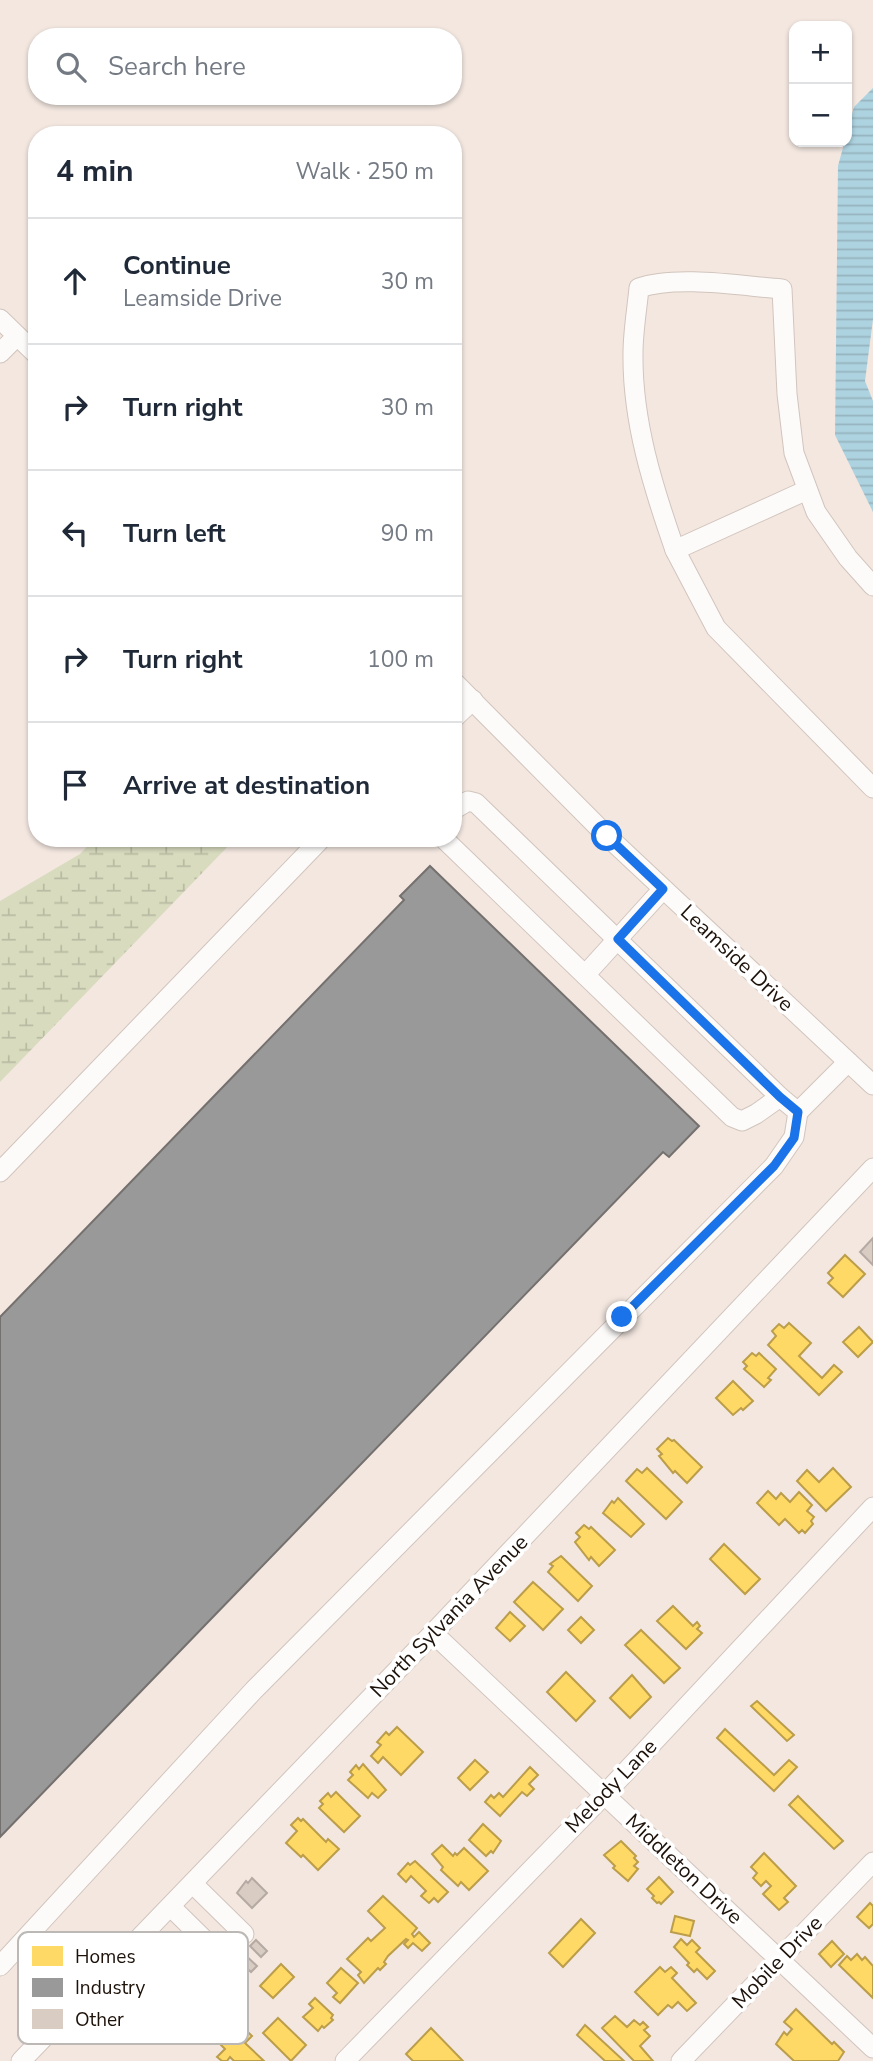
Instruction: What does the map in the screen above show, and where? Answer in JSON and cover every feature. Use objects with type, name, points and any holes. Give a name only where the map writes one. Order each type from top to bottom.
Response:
[{"type":"street","points":[[873,586],[848,558],[816,512],[794,453],[787,394],[782,289],[684,282],[639,288],[632,352],[636,404],[653,486],[675,550],[716,628],[873,788]]},
{"type":"street","points":[[0,319],[26,345],[0,353]]},
{"type":"street","points":[[675,550],[807,489]]},
{"type":"street","name":"Leamside Drive","points":[[462,690],[607,836],[873,1085]]},
{"type":"street","points":[[462,710],[473,700]]},
{"type":"street","points":[[462,805],[468,801],[476,803],[798,1112]]},
{"type":"street","points":[[0,1172],[313,847]]},
{"type":"street","points":[[452,847],[732,1117],[742,1121],[780,1097]]},
{"type":"street","points":[[585,975],[663,889]]},
{"type":"street","points":[[31,1932],[254,1689],[774,1166],[794,1138],[798,1112],[848,1062]]},
{"type":"street","name":"North Sylvania Avenue","points":[[147,1932],[873,1168]]},
{"type":"street","name":"Melody Lane","points":[[345,2061],[604,1795],[873,1507]]},
{"type":"street","name":"Middleton Drive","points":[[433,1633],[873,2048]]},
{"type":"street","name":"Mobile Drive","points":[[681,2061],[873,1862]]},
{"type":"street","points":[[193,1884],[242,1932]]},
{"type":"street","points":[[171,1907],[196,1932]]},
{"type":"street","points":[[0,1966],[18,1946]]},
{"type":"street","name":"North Sylvania Avenue","points":[[21,2061],[38,2044]]},
{"type":"green space","points":[[87,847],[227,847],[0,1082],[0,901],[80,854]]},
{"type":"water","points":[[873,88],[873,319],[865,381],[873,401],[873,512],[835,435],[838,166],[843,147],[852,147],[854,107]]},
{"type":"building: Homes","points":[[845,1255],[865,1274],[843,1297],[828,1283],[833,1278],[828,1273]]},
{"type":"building: Homes","points":[[789,1323],[811,1343],[799,1356],[822,1378],[834,1365],[842,1372],[819,1395],[768,1345],[776,1336],[772,1331],[779,1324],[784,1328]]},
{"type":"building: Homes","points":[[859,1327],[873,1342],[858,1357],[843,1342]]},
{"type":"building: Homes","points":[[752,1353],[756,1356],[759,1353],[776,1369],[764,1387],[744,1369],[747,1366],[743,1362]]},
{"type":"building: Homes","points":[[733,1381],[753,1401],[733,1415],[716,1398]]},
{"type":"building: Homes","points":[[668,1438],[674,1440],[702,1467],[687,1483],[675,1471],[673,1473],[659,1456],[662,1454],[657,1449]]},
{"type":"building: Homes","points":[[647,1468],[682,1502],[666,1519],[626,1481],[637,1469],[642,1473]]},
{"type":"building: Homes","points":[[833,1468],[851,1487],[826,1511],[797,1481],[807,1470],[819,1482]]},
{"type":"building: Homes","points":[[768,1491],[776,1499],[781,1493],[790,1502],[799,1492],[812,1505],[807,1511],[814,1517],[811,1521],[813,1524],[805,1533],[802,1530],[799,1533],[785,1519],[779,1525],[757,1503]]},
{"type":"building: Homes","points":[[618,1498],[644,1524],[631,1537],[603,1513],[612,1501],[614,1503]]},
{"type":"building: Homes","points":[[584,1525],[589,1529],[591,1527],[615,1550],[599,1566],[591,1557],[589,1560],[575,1542],[580,1537],[576,1533]]},
{"type":"building: Homes","points":[[724,1544],[760,1579],[745,1594],[710,1559]]},
{"type":"building: Homes","points":[[561,1556],[592,1586],[578,1601],[548,1572],[553,1566],[550,1564]]},
{"type":"building: Homes","points":[[533,1582],[563,1609],[543,1630],[514,1602]]},
{"type":"building: Homes","points":[[673,1606],[693,1626],[697,1622],[700,1626],[697,1629],[702,1633],[686,1649],[657,1621]]},
{"type":"building: Homes","points":[[510,1612],[525,1626],[510,1641],[496,1628]]},
{"type":"building: Homes","points":[[581,1617],[594,1630],[581,1643],[568,1630]]},
{"type":"building: Homes","points":[[641,1630],[680,1668],[664,1683],[625,1645]]},
{"type":"building: Homes","points":[[566,1672],[595,1701],[576,1721],[547,1692]]},
{"type":"building: Homes","points":[[632,1675],[651,1697],[630,1718],[610,1698]]},
{"type":"building: Homes","points":[[757,1701],[794,1735],[787,1741],[751,1706]]},
{"type":"building: Homes","points":[[397,1727],[423,1752],[401,1775],[383,1757],[378,1763],[371,1756],[381,1745],[377,1742],[386,1732],[389,1735]]},
{"type":"building: Homes","points":[[725,1729],[774,1775],[789,1760],[797,1767],[774,1791],[717,1738]]},
{"type":"building: Homes","points":[[475,1760],[488,1772],[470,1790],[458,1778]]},
{"type":"building: Homes","points":[[363,1764],[386,1790],[378,1798],[372,1793],[368,1798],[348,1780],[356,1765],[359,1769]]},
{"type":"building: Homes","points":[[530,1767],[538,1775],[529,1784],[534,1789],[527,1796],[522,1792],[500,1816],[485,1802],[491,1795],[494,1798],[499,1793],[503,1797]]},
{"type":"building: Homes","points":[[336,1792],[360,1816],[344,1832],[319,1808],[323,1804],[320,1801],[328,1793],[331,1797]]},
{"type":"building: Homes","points":[[798,1796],[843,1841],[834,1849],[789,1805]]},
{"type":"building: Homes","points":[[298,1818],[301,1821],[303,1819],[326,1842],[328,1839],[339,1849],[318,1870],[286,1843],[297,1831],[291,1825]]},
{"type":"building: Homes","points":[[483,1824],[501,1841],[493,1853],[491,1851],[486,1856],[469,1840]]},
{"type":"building: Homes","points":[[621,1841],[636,1856],[634,1858],[638,1862],[634,1866],[638,1869],[628,1881],[613,1868],[615,1866],[604,1855]]},
{"type":"building: Homes","points":[[442,1845],[453,1856],[464,1848],[488,1871],[469,1890],[461,1882],[458,1886],[441,1870],[443,1867],[432,1854]]},
{"type":"building: Homes","points":[[764,1853],[796,1886],[784,1898],[788,1902],[779,1910],[763,1894],[771,1886],[766,1881],[761,1886],[753,1878],[757,1873],[751,1867]]},
{"type":"building: Homes","points":[[415,1861],[448,1892],[438,1902],[434,1898],[429,1903],[421,1896],[426,1891],[411,1876],[406,1882],[398,1874],[408,1863],[410,1865]]},
{"type":"building: Homes","points":[[659,1877],[673,1892],[661,1904],[652,1898],[654,1896],[647,1889]]},
{"type":"building: Homes","points":[[383,1896],[417,1928],[412,1934],[414,1937],[419,1932],[430,1943],[422,1951],[413,1943],[408,1948],[404,1944],[408,1940],[406,1939],[388,1956],[384,1962],[386,1964],[380,1970],[378,1968],[364,1983],[358,1975],[361,1972],[347,1959],[368,1938],[371,1941],[385,1928],[368,1911]]},
{"type":"building: Homes","points":[[870,1903],[873,1906],[873,1924],[869,1928],[857,1917]]},
{"type":"building: Homes","points":[[675,1916],[694,1921],[690,1936],[671,1932]]},
{"type":"building: Homes","points":[[581,1919],[595,1933],[563,1967],[549,1953]]},
{"type":"building: Homes","points":[[681,1939],[687,1945],[692,1940],[700,1948],[696,1952],[715,1971],[707,1979],[697,1969],[694,1972],[674,1947]]},
{"type":"building: Homes","points":[[832,1941],[844,1954],[831,1967],[819,1954]]},
{"type":"building: Homes","points":[[857,1954],[862,1960],[865,1957],[873,1966],[873,1998],[839,1965],[847,1956],[851,1960]]},
{"type":"building: Homes","points":[[281,1964],[294,1977],[273,1998],[260,1986]]},
{"type":"building: Homes","points":[[660,1967],[665,1972],[671,1967],[677,1973],[672,1978],[696,2003],[687,2011],[678,2002],[672,2008],[668,2005],[658,2015],[635,1992]]},
{"type":"building: Homes","points":[[341,1968],[358,1983],[340,2003],[333,1997],[337,1993],[327,1983]]},
{"type":"building: Homes","points":[[315,1998],[333,2015],[333,2020],[318,2031],[303,2017],[313,2008],[309,2004]]},
{"type":"building: Homes","points":[[796,2009],[844,2052],[838,2061],[794,2061],[776,2044],[784,2032],[787,2035],[792,2029],[784,2022]]},
{"type":"building: Homes","points":[[615,2016],[627,2027],[634,2020],[640,2025],[643,2022],[648,2027],[644,2030],[650,2036],[640,2046],[653,2061],[634,2061],[602,2028]]},
{"type":"building: Homes","points":[[278,2018],[306,2045],[291,2061],[263,2033]]},
{"type":"building: Homes","points":[[585,2025],[624,2061],[605,2061],[577,2035]]},
{"type":"building: Homes","points":[[431,2028],[463,2061],[413,2061],[406,2054]]},
{"type":"building: Homes","points":[[220,2044],[246,2044],[264,2061],[234,2061],[230,2057],[227,2061],[222,2061],[217,2057],[225,2049]]},
{"type":"building: Industry","points":[[430,866],[699,1126],[669,1157],[663,1152],[0,1837],[0,1317],[404,900],[400,896]]},
{"type":"building: Other","points":[[873,1238],[873,1265],[860,1252]]},
{"type":"building: Other","points":[[252,1878],[267,1893],[252,1908],[237,1893],[246,1881],[248,1883]]},
{"type":"building: Other","points":[[256,1940],[267,1951],[261,1957],[250,1946]]},
{"type":"building: Other","points":[[248,1958],[257,1966],[251,1972],[248,1969]]},
{"type":"route","points":[[607,836],[663,889],[618,939],[798,1112],[794,1138],[774,1166],[622,1317]]}]
